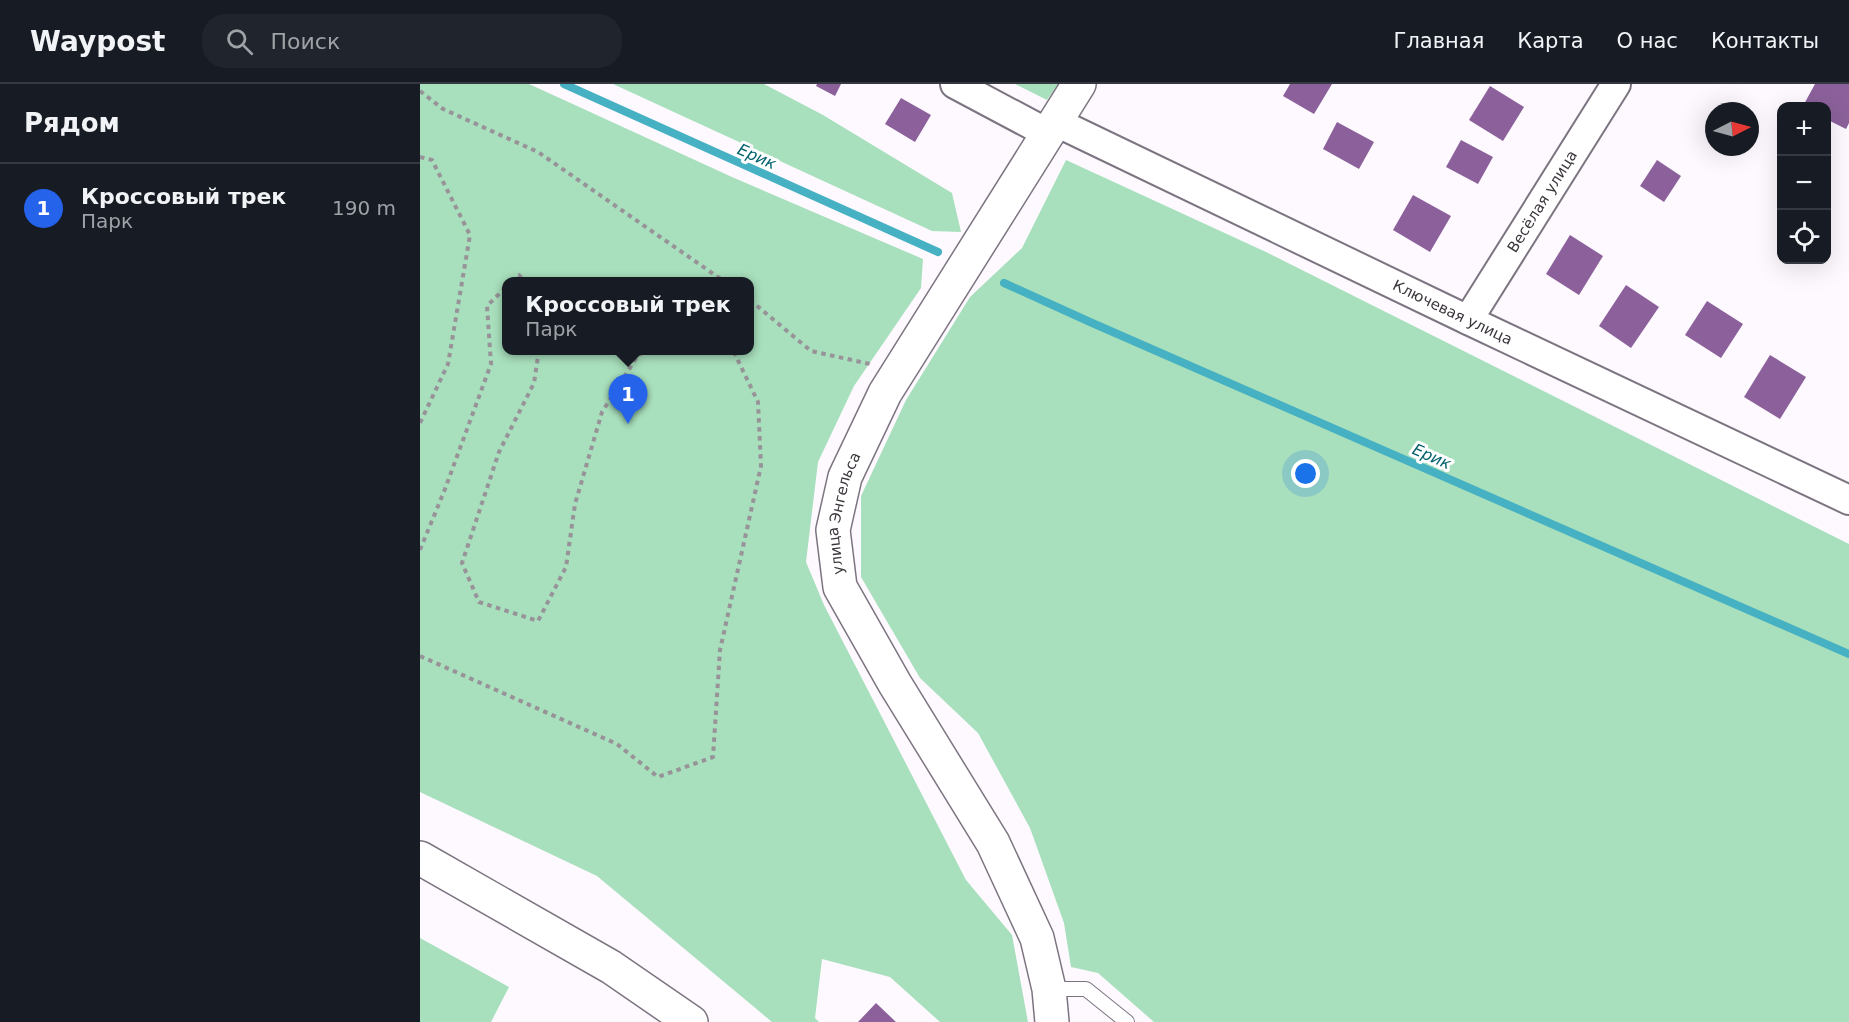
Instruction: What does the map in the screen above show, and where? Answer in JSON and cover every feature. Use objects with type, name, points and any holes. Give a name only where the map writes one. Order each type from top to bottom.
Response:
[{"type":"main road","name":"улица Энгельса","points":[[1052,1022],[1049,989],[1037,938],[993,843],[895,684],[840,587],[832,530],[845,477],[885,393],[1079,84]]},
{"type":"main road","points":[[420,858],[611,967],[691,1022]]},
{"type":"street","name":"Ключевая улица","points":[[956,84],[1468,320],[1849,500]]},
{"type":"street","name":"Весёлая улица","points":[[1468,320],[1616,84]]},
{"type":"lane","points":[[1049,989],[1086,989],[1128,1022]]},
{"type":"path","points":[[420,92],[443,110],[538,152],[717,277]]},
{"type":"path","points":[[420,157],[432,160],[470,235],[448,364],[420,423]]},
{"type":"path","points":[[420,550],[491,364],[487,306],[502,292]]},
{"type":"path","points":[[754,303],[811,351],[899,370]]},
{"type":"path","points":[[538,355],[534,383],[500,452],[462,562],[479,602],[537,621],[566,567],[575,504],[602,412],[638,355]]},
{"type":"path","points":[[420,656],[617,744],[658,777],[713,757],[720,650],[761,466],[758,402],[735,355]]},
{"type":"green space","points":[[420,84],[529,84],[732,177],[923,259],[921,288],[854,386],[818,462],[806,562],[824,605],[966,880],[1012,935],[1028,1022],[940,1022],[890,977],[822,959],[815,1018],[819,1022],[772,1022],[597,876],[420,792]]},
{"type":"green space","points":[[613,84],[764,84],[823,115],[952,193],[961,232],[932,231]]},
{"type":"green space","points":[[1015,84],[1058,84],[1047,100]]},
{"type":"green space","points":[[1066,160],[1266,252],[1849,544],[1849,1022],[1154,1022],[1098,973],[1071,967],[1064,923],[1030,828],[978,733],[920,678],[861,577],[861,496],[906,400],[970,297],[1022,248]]},
{"type":"green space","points":[[420,938],[509,987],[491,1022],[420,1022]]},
{"type":"building","points":[[817,84],[841,84],[835,96],[816,86]]},
{"type":"building","points":[[1290,84],[1332,84],[1314,114],[1283,96]]},
{"type":"building","points":[[1815,84],[1849,84],[1849,123],[1846,129],[1831,122],[1831,102],[1805,102]]},
{"type":"building","points":[[1490,86],[1524,107],[1503,141],[1469,120]]},
{"type":"building","points":[[901,98],[931,115],[915,142],[885,124]]},
{"type":"building","points":[[1337,122],[1374,142],[1359,169],[1323,149]]},
{"type":"building","points":[[1461,140],[1493,157],[1478,184],[1446,167]]},
{"type":"building","points":[[1657,160],[1681,176],[1664,202],[1640,186]]},
{"type":"building","points":[[1413,195],[1451,216],[1430,252],[1393,230]]},
{"type":"building","points":[[1570,235],[1603,256],[1579,295],[1546,274]]},
{"type":"building","points":[[1626,285],[1659,307],[1631,348],[1599,326]]},
{"type":"building","points":[[1707,301],[1743,324],[1721,358],[1685,335]]},
{"type":"building","points":[[1770,355],[1806,377],[1780,419],[1744,397]]},
{"type":"building","points":[[876,1003],[896,1022],[858,1022]]},
{"type":"waterway","name":"Ерик","points":[[564,84],[938,252]]},
{"type":"waterway","name":"Ерик","points":[[1004,283],[1849,654]]},
{"type":"place","name":"Кроссовый трек","points":[[628,424]]}]
